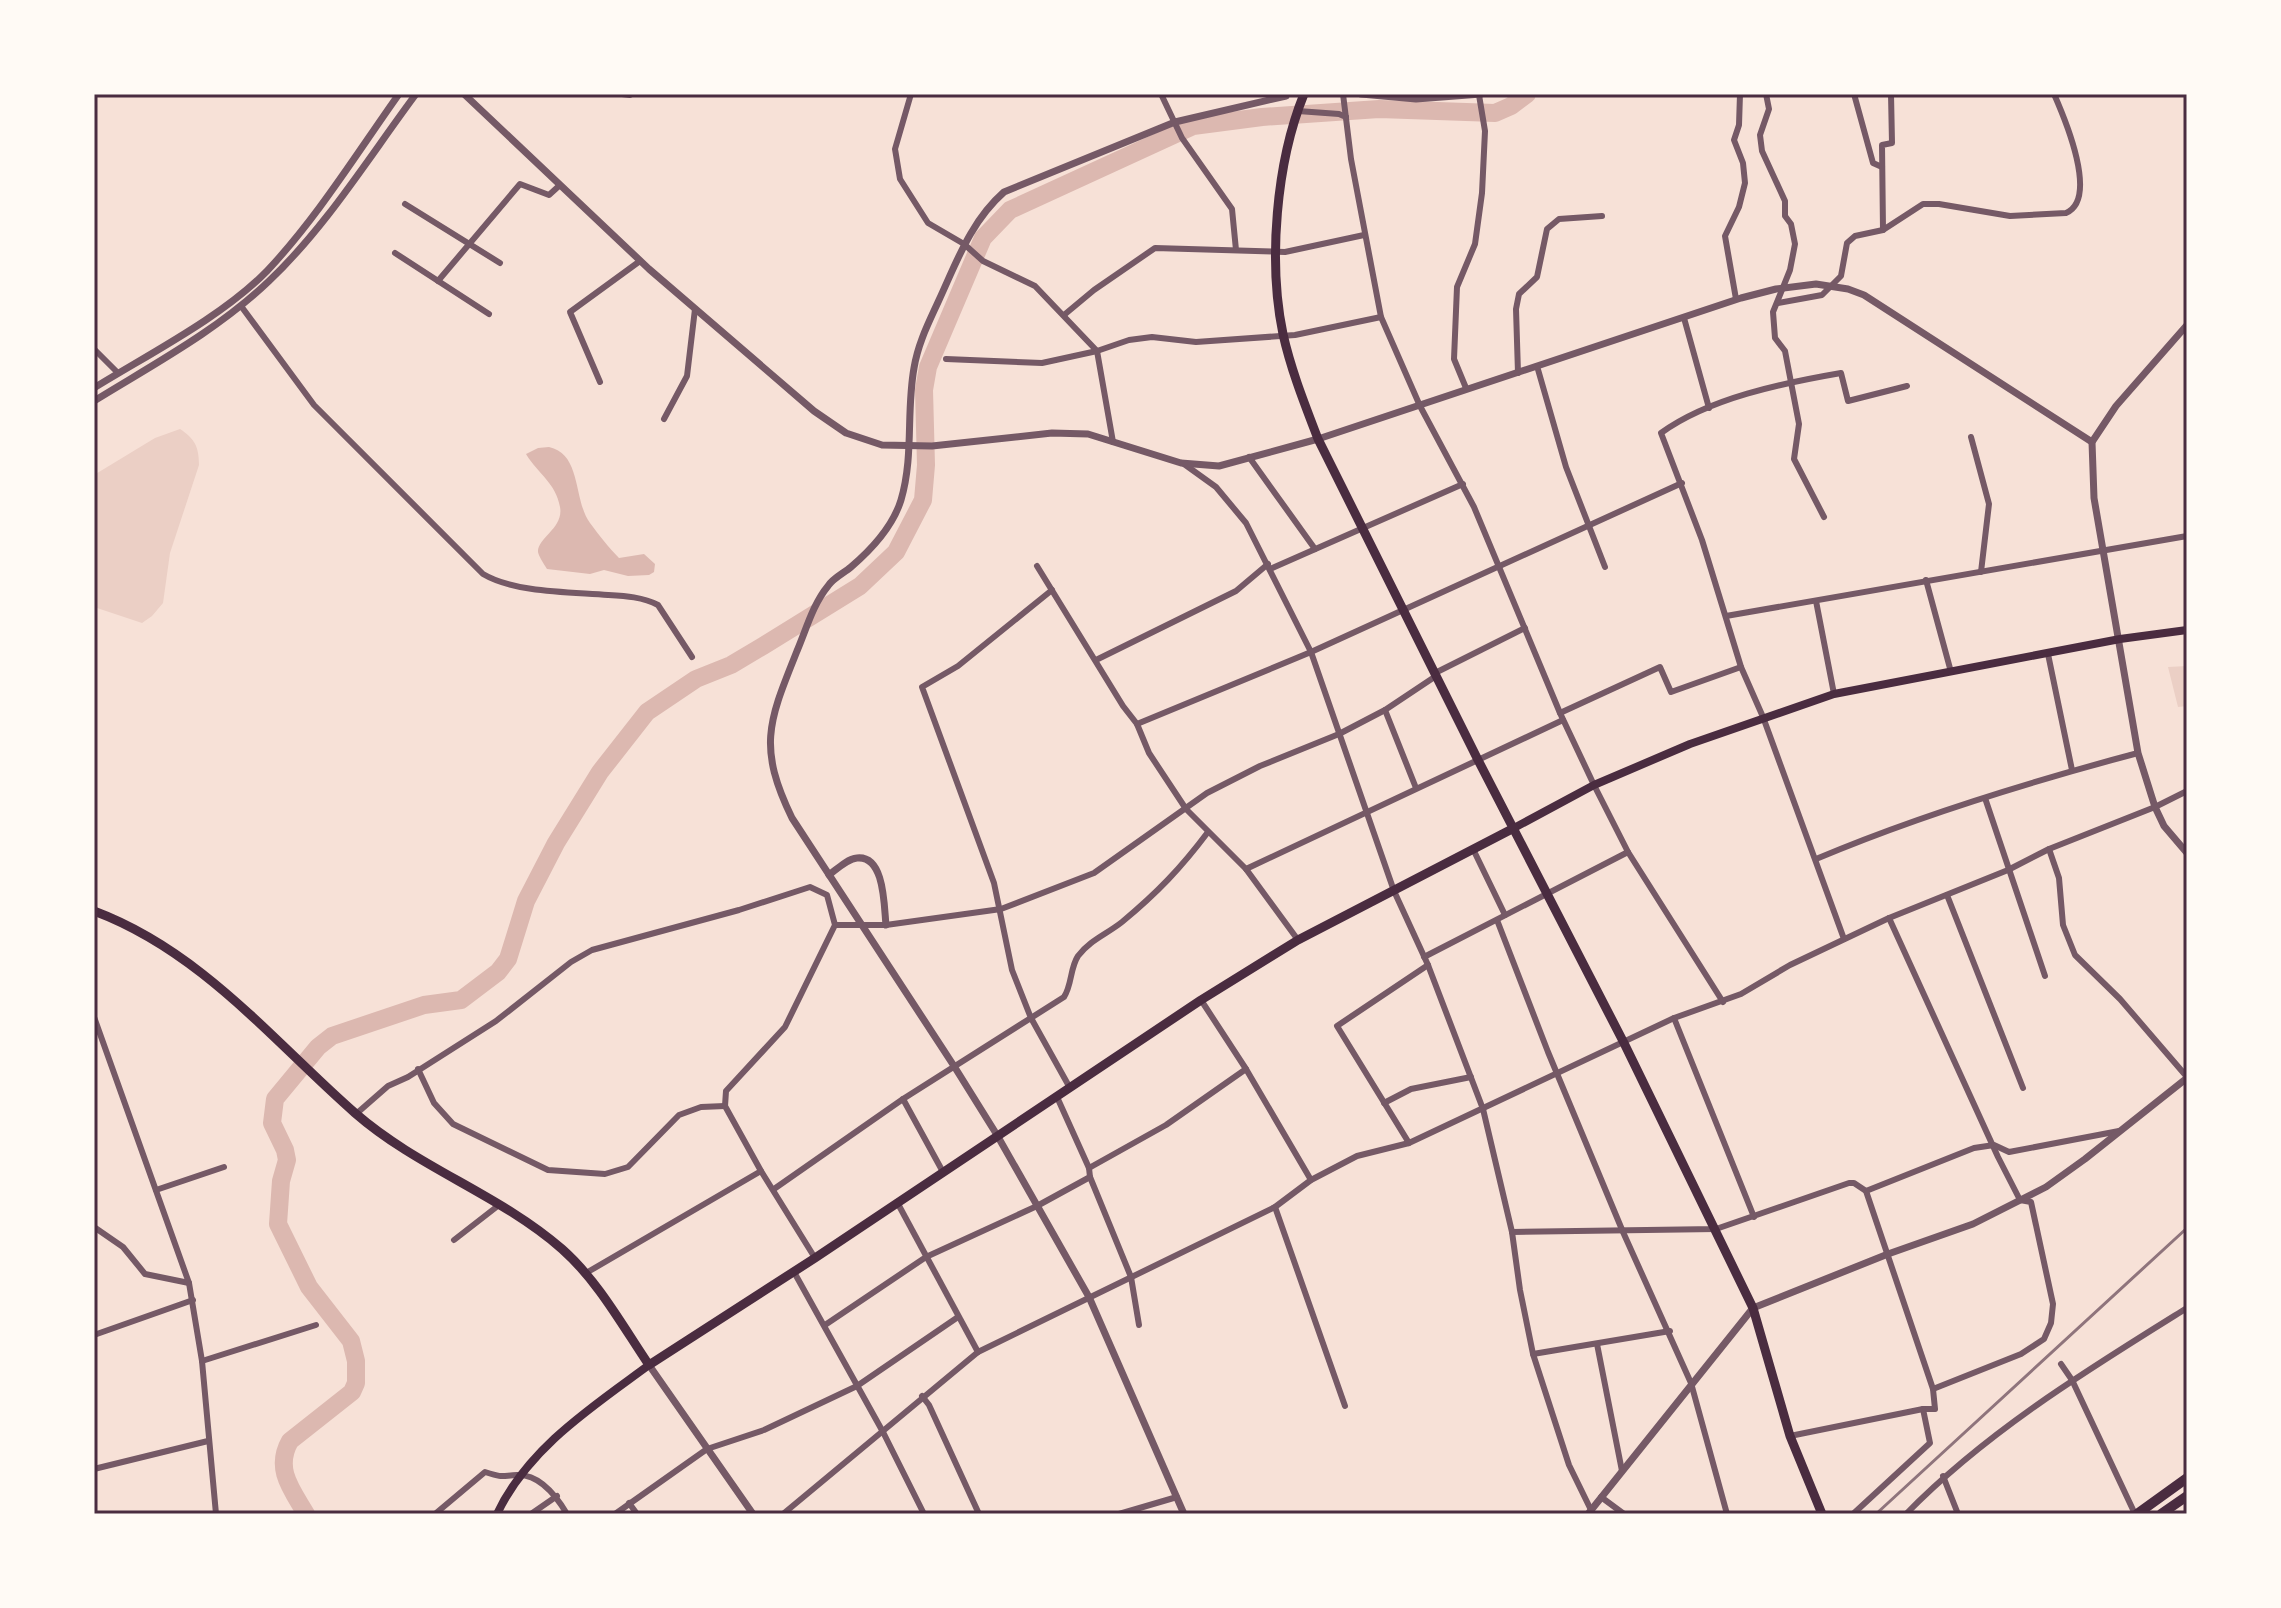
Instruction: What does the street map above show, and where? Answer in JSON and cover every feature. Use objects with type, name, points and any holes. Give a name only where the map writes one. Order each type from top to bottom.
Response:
[{"type":"highway","points":[[2136,1514],[2187,1478]]},
{"type":"highway","points":[[2161,1514],[2187,1496]]},
{"type":"main road","points":[[1304,94],[1297,111],[1279,189],[1278,298],[1283,335],[1318,439],[1716,1229],[1753,1308],[1790,1436],[1822,1514]]},
{"type":"main road","points":[[497,1514],[520,1474],[571,1422],[649,1365],[794,1272],[1201,1000],[1298,940],[1594,785],[1690,744],[1834,694],[2120,639],[2187,630]]},
{"type":"main road","points":[[94,911],[142,932],[197,968],[389,1141],[528,1222],[562,1249],[586,1273],[649,1365]]},
{"type":"street","points":[[94,388],[171,343],[265,272],[306,224],[399,94]]},
{"type":"street","points":[[94,401],[191,341],[241,306],[271,279],[314,231],[416,94]]},
{"type":"street","points":[[464,94],[640,261],[814,411],[846,433],[882,445],[932,446],[1052,433],[1088,434],[1181,463],[1219,466],[1318,439],[1739,298],[1816,284],[1864,295],[2092,442]]},
{"type":"street","points":[[911,94],[895,149],[900,179],[928,223],[964,244],[983,261],[1035,286],[1097,351],[1113,442]]},
{"type":"street","points":[[1161,94],[1182,138],[1232,209],[1236,250]]},
{"type":"street","points":[[1343,94],[1364,235],[1381,317],[1420,406],[1463,484],[1594,785],[1628,852],[1723,1002]]},
{"type":"street","points":[[1361,94],[1416,99],[1480,94],[1485,131],[1482,193],[1475,244],[1457,287],[1454,359],[1466,388]]},
{"type":"street","points":[[1739,298],[1725,236],[1739,207],[1745,183],[1743,163],[1734,140],[1739,125],[1740,94]]},
{"type":"street","points":[[1766,94],[1769,109],[1760,135],[1762,151],[1785,201],[1785,216],[1791,224],[1795,244],[1790,270],[1773,312],[1775,338],[1785,351],[1799,424],[1794,459],[1824,517]]},
{"type":"street","points":[[1854,94],[1873,163],[1882,167]]},
{"type":"street","points":[[1883,230],[1882,145],[1892,143],[1891,94]]},
{"type":"street","points":[[1778,303],[1822,295],[1841,276],[1847,243],[1855,236],[1883,230],[1923,204],[2010,216],[2073,210],[2080,197],[2076,156],[2054,94]]},
{"type":"street","points":[[1184,1514],[1089,1297],[997,1135],[792,818],[778,790],[770,760],[772,724],[777,699],[828,584],[870,550],[893,518],[908,472],[913,369],[920,342],[964,244],[988,206],[1004,192],[1175,122],[1286,96]]},
{"type":"street","points":[[1297,111],[1346,117]]},
{"type":"street","points":[[438,281],[520,184],[549,195],[560,185]]},
{"type":"street","points":[[405,204],[500,263]]},
{"type":"street","points":[[1518,373],[1516,309],[1519,294],[1537,277],[1547,229],[1559,219],[1602,216]]},
{"type":"street","points":[[1064,315],[1155,248],[1277,252],[1364,235]]},
{"type":"street","points":[[395,253],[489,314]]},
{"type":"street","points":[[600,382],[570,312],[640,261]]},
{"type":"street","points":[[241,306],[314,405],[483,574],[503,583],[629,597],[653,603],[658,605],[692,657]]},
{"type":"street","points":[[664,419],[687,376],[695,309]]},
{"type":"street","points":[[946,359],[1042,363],[1097,351],[1129,340],[1152,337],[1196,342],[1283,335],[1381,317]]},
{"type":"street","points":[[1684,318],[1709,408]]},
{"type":"street","points":[[2187,325],[2116,406],[2092,442],[2094,498],[2138,753],[2164,826],[2187,853]]},
{"type":"street","points":[[94,349],[118,373]]},
{"type":"street","points":[[1537,366],[1566,467],[1605,567]]},
{"type":"street","points":[[1844,939],[1763,717],[1741,667],[1682,483],[1661,433],[1674,423],[1709,408],[1791,381],[1841,373],[1848,401],[1907,386]]},
{"type":"street","points":[[1971,437],[1989,504],[1981,572]]},
{"type":"street","points":[[1249,457],[1315,549]]},
{"type":"street","points":[[1181,463],[1216,487],[1246,523],[1311,652],[1394,891],[1428,965],[1483,1109],[1512,1232],[1533,1354],[1569,1465],[1589,1512],[1753,1308],[1973,1224],[2046,1187],[2122,1131],[2187,1077],[2120,999],[2075,955],[2063,925],[2059,878],[2049,849]]},
{"type":"street","points":[[1137,724],[1311,652],[1682,483]]},
{"type":"street","points":[[1096,660],[1236,591],[1269,566],[1463,484]]},
{"type":"street","points":[[1726,616],[2187,536]]},
{"type":"street","points":[[1037,566],[1137,724],[1149,753],[1186,809],[1246,869],[1298,940]]},
{"type":"street","points":[[1926,580],[1951,672]]},
{"type":"street","points":[[1052,590],[958,666],[922,687],[994,883],[1012,970],[1031,1018],[1070,1088]]},
{"type":"street","points":[[1816,601],[1834,694]]},
{"type":"street","points":[[835,925],[886,925],[1001,909],[1094,873],[1207,793],[1260,766],[1339,734],[1385,710],[1435,675],[1525,628]]},
{"type":"street","points":[[2048,654],[2072,770]]},
{"type":"street","points":[[1246,869],[1478,760],[1660,667],[1671,692],[1741,667]]},
{"type":"street","points":[[1385,710],[1416,788]]},
{"type":"street","points":[[1816,859],[1985,798],[2138,753]]},
{"type":"street","points":[[783,1514],[978,1352],[1275,1207],[1311,1180],[1357,1156],[1409,1143],[1674,1018],[1741,994],[1790,965],[1889,918],[2008,870],[2049,849],[2187,791]]},
{"type":"street","points":[[1985,798],[2045,976]]},
{"type":"street","points":[[774,1189],[903,1099],[1064,997],[1076,959],[1092,941],[1119,924],[1176,874],[1208,832]]},
{"type":"street","points":[[1473,849],[1505,915]]},
{"type":"street","points":[[1424,957],[1628,852]]},
{"type":"street","points":[[829,875],[858,858],[876,868],[882,886],[886,925]]},
{"type":"street","points":[[356,1114],[388,1086],[496,1021],[571,962],[592,950],[810,887],[827,895],[835,925],[785,1027],[726,1091],[725,1106],[815,1258]]},
{"type":"street","points":[[1947,895],[2023,1088]]},
{"type":"street","points":[[1889,918],[2020,1200]]},
{"type":"street","points":[[1497,920],[1623,1232],[1691,1383],[1727,1514]]},
{"type":"street","points":[[1409,1143],[1337,1026],[1428,965]]},
{"type":"street","points":[[1201,1000],[1246,1069],[1311,1180]]},
{"type":"street","points":[[94,1017],[189,1283],[202,1361],[216,1514]]},
{"type":"street","points":[[1674,1018],[1754,1217]]},
{"type":"street","points":[[418,1069],[434,1103],[453,1124],[548,1170],[605,1174],[628,1167],[679,1115],[701,1107],[725,1106]]},
{"type":"street","points":[[1089,1168],[1166,1125],[1246,1069]]},
{"type":"street","points":[[1384,1103],[1411,1089],[1471,1077]]},
{"type":"street","points":[[1057,1097],[1089,1168],[1131,1277],[1139,1325]]},
{"type":"street","points":[[903,1099],[943,1172]]},
{"type":"street","points":[[1866,1191],[1974,1148],[1994,1145],[2009,1152],[2122,1131]]},
{"type":"street","points":[[156,1190],[224,1167]]},
{"type":"street","points":[[586,1273],[761,1171]]},
{"type":"street","points":[[825,1325],[926,1257],[1037,1206],[1090,1177]]},
{"type":"street","points":[[1512,1232],[1716,1229],[1849,1183],[1866,1191],[1933,1389],[1935,1409],[1790,1436]]},
{"type":"street","points":[[1933,1389],[2021,1354],[2044,1339],[2051,1323],[2053,1304],[2031,1202],[2020,1200]]},
{"type":"street","points":[[897,1202],[978,1352]]},
{"type":"street","points":[[454,1240],[499,1205]]},
{"type":"street","points":[[1275,1207],[1345,1406]]},
{"type":"street","points":[[94,1227],[123,1247],[145,1274],[189,1283]]},
{"type":"street","points":[[794,1272],[883,1432],[924,1514]]},
{"type":"street","points":[[94,1335],[193,1300]]},
{"type":"street","points":[[1906,1514],[1943,1476],[2072,1380],[2187,1308]]},
{"type":"street","points":[[615,1514],[707,1449],[764,1430],[857,1386],[958,1317]]},
{"type":"street","points":[[202,1361],[316,1325]]},
{"type":"street","points":[[1533,1354],[1670,1331]]},
{"type":"street","points":[[1597,1344],[1622,1471]]},
{"type":"street","points":[[2061,1364],[2072,1380],[2136,1514]]},
{"type":"street","points":[[649,1365],[753,1514]]},
{"type":"street","points":[[922,1396],[979,1514]]},
{"type":"street","points":[[1853,1514],[1930,1443],[1923,1409]]},
{"type":"street","points":[[94,1469],[208,1441]]},
{"type":"street","points":[[435,1514],[485,1472],[504,1478],[520,1474],[548,1487],[567,1514]]},
{"type":"street","points":[[1943,1476],[1958,1514]]},
{"type":"street","points":[[531,1514],[557,1496]]},
{"type":"street","points":[[1120,1514],[1177,1497]]},
{"type":"street","points":[[1601,1497],[1624,1514]]},
{"type":"street","points":[[629,1503],[637,1514]]},
{"type":"shaded area","points":[[180,429],[195,444],[199,465],[170,553],[163,603],[142,623],[94,607],[94,475],[155,438]]},
{"type":"shaded area","points":[[549,447],[560,451],[567,459],[585,513],[608,546],[619,558],[644,554],[655,564],[654,572],[628,576],[604,570],[590,574],[547,569],[538,552],[539,547],[555,527],[560,507],[551,485],[526,454]]},
{"type":"shaded area","points":[[2187,666],[2187,706],[2178,707],[2168,667]]},
{"type":"waterway","points":[[306,1514],[284,1470],[286,1451],[290,1441],[352,1392],[356,1383],[356,1361],[351,1341],[309,1287],[278,1224],[281,1181],[287,1160],[272,1123],[275,1099],[318,1047],[332,1036],[424,1005],[461,1000],[498,972],[508,959],[526,901],[556,843],[600,772],[647,712],[696,679],[731,665],[860,586],[896,552],[923,500],[926,465],[924,390],[928,367],[983,238],[1010,210],[1193,126],[1262,117],[1379,109],[1495,113],[1527,94]]},
{"type":"railway","points":[[1876,1514],[2187,1228]]}]
